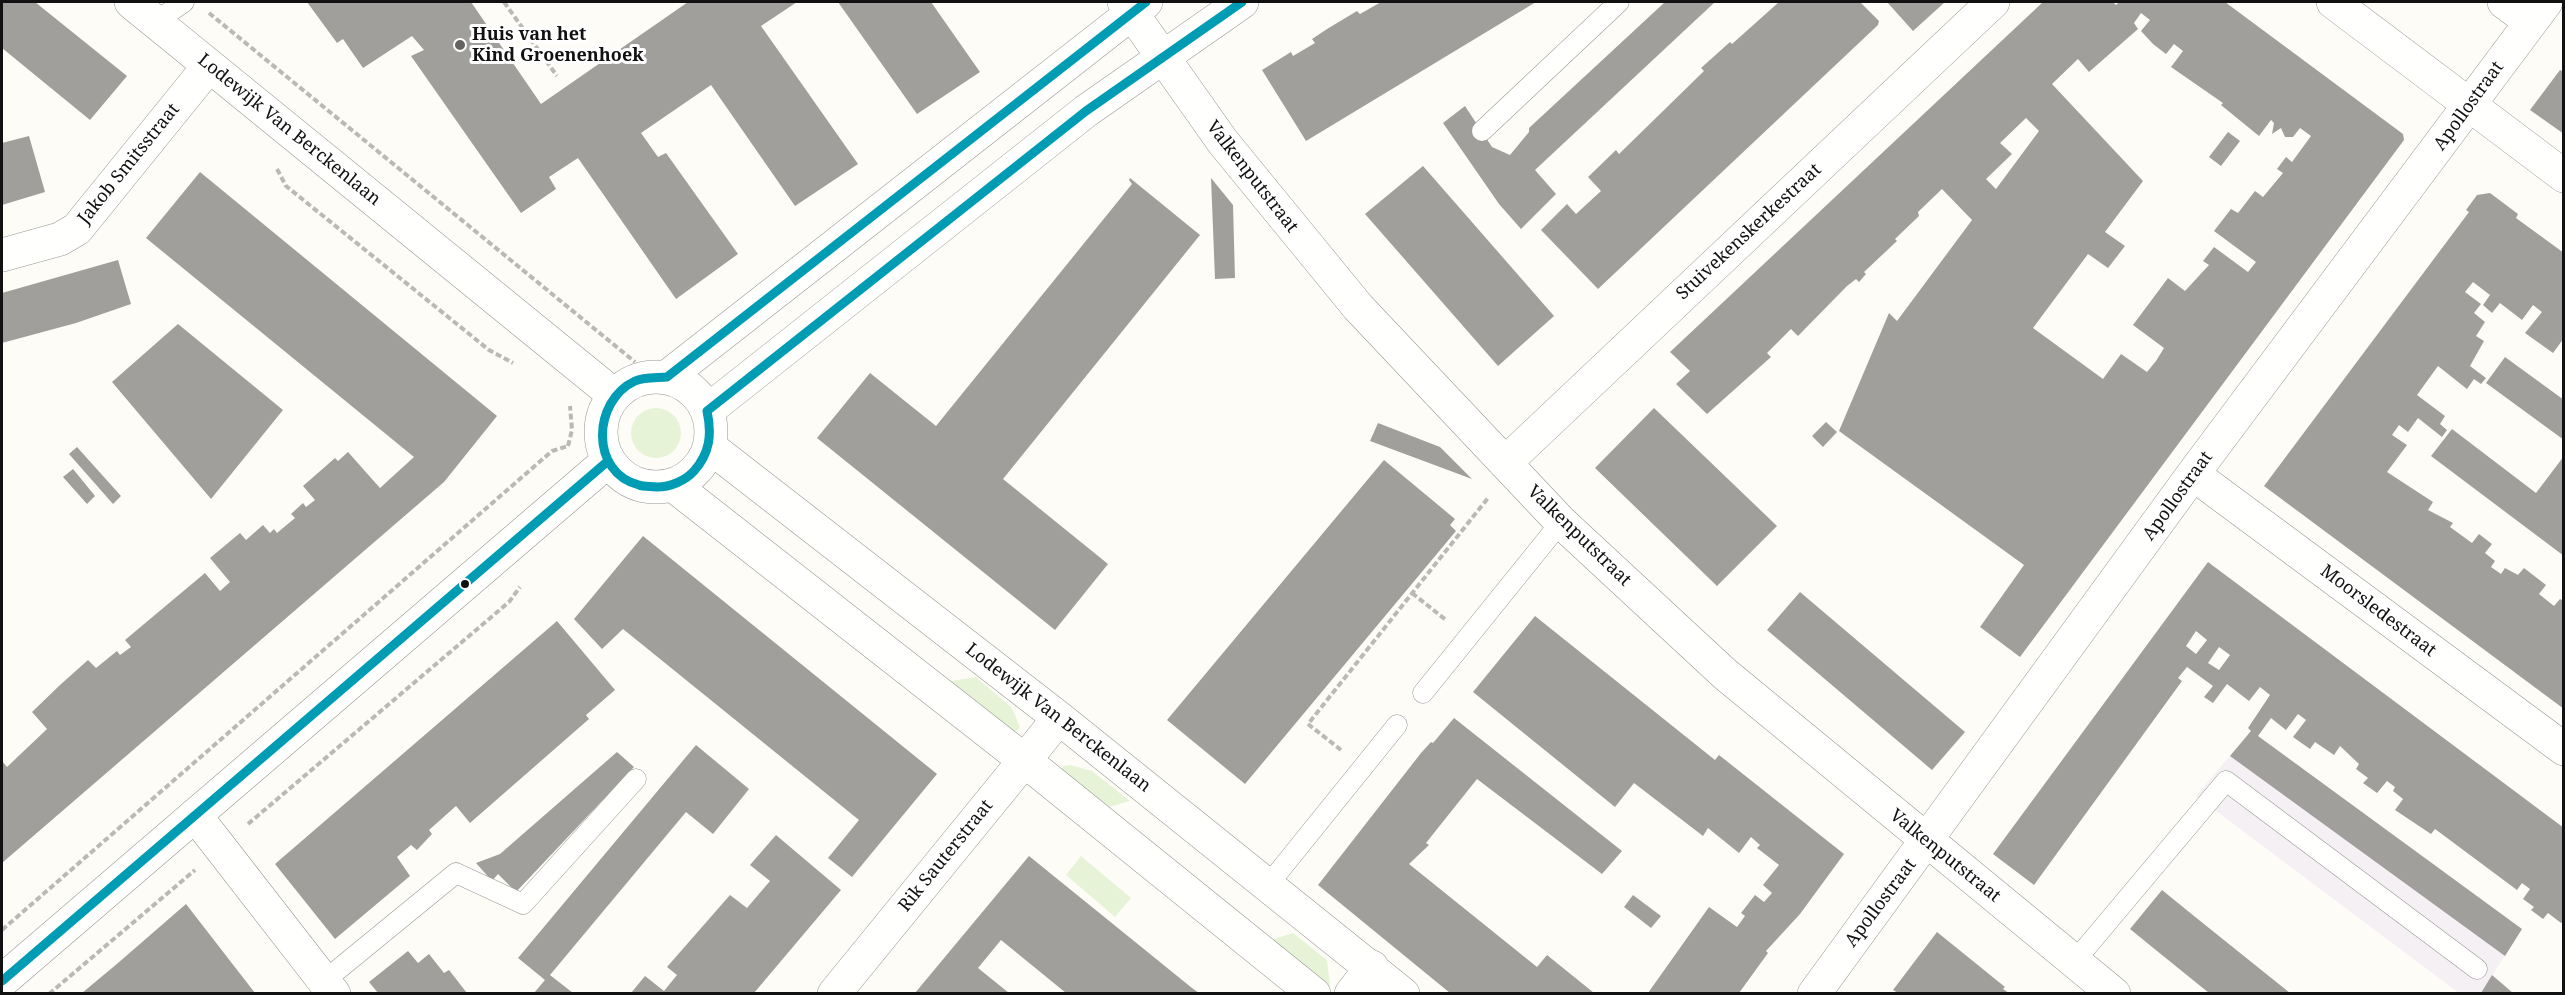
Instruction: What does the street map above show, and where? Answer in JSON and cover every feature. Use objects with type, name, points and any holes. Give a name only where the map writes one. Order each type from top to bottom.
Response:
[{"type":"street","points":[[707,411],[1076,118],[1161,56],[1242,2]]},
{"type":"street","name":"Stuivekenskerkestraat","points":[[1499,477],[1993,2]]},
{"type":"street","points":[[2333,2],[2564,176]]},
{"type":"street","points":[[2504,2],[2538,12]]},
{"type":"street","points":[[660,376],[1134,6]]},
{"type":"street","name":"Valkenputstraat","points":[[1134,6],[1161,56],[1223,142],[1499,477],[1561,522],[1725,674],[1927,842],[2114,993]]},
{"type":"street","name":"Lodewijk Van Berckenlaan","points":[[143,11],[614,395]]},
{"type":"street","name":"Apollostraat","points":[[1814,993],[1927,842],[2193,474],[2538,12]]},
{"type":"street","name":"Jakob Smitsstraat","points":[[2,255],[60,239],[76,229],[209,66]]},
{"type":"street","points":[[660,376],[684,384],[698,395],[707,411],[711,429],[710,447],[701,464],[689,477],[673,485],[657,488],[641,486],[627,479],[604,449],[605,407],[614,395],[638,378],[660,376]]},
{"type":"street","name":"Lodewijk Van Berckenlaan","points":[[710,447],[1059,718],[1403,993]]},
{"type":"street","points":[[2,981],[195,815],[604,449]]},
{"type":"street","name":"Moorsledestraat","points":[[2193,474],[2564,749]]},
{"type":"street","points":[[673,485],[1024,760],[1314,993]]},
{"type":"street","name":"Rik Sauterstraat","points":[[834,993],[1059,718]]},
{"type":"street","points":[[195,815],[329,987]]},
{"type":"street","points":[[1351,993],[1372,967]]},
{"type":"lane","points":[[143,11],[184,2]]},
{"type":"lane","points":[[1482,131],[1619,2]]},
{"type":"lane","points":[[1423,693],[1561,522]]},
{"type":"lane","points":[[1268,885],[1397,725]]},
{"type":"lane","points":[[329,987],[456,873],[523,904],[636,779]]},
{"type":"lane","points":[[2074,962],[2226,781],[2477,969]]},
{"type":"path","points":[[504,2],[557,76]]},
{"type":"path","points":[[203,9],[660,376]]},
{"type":"path","points":[[2,930],[552,451],[604,449]]},
{"type":"path","points":[[1363,767],[1308,724],[1412,593],[1499,477]]},
{"type":"path","points":[[1412,593],[1468,637]]},
{"type":"shaded area","points":[[2251,731],[2522,929],[2481,993],[2459,993],[2196,796]]},
{"type":"green space","points":[[651,408],[661,408],[674,415],[681,428],[681,438],[674,451],[661,458],[651,458],[642,454],[635,447],[631,438],[631,428],[635,419],[642,412]]},
{"type":"green space","points":[[976,677],[1012,708],[1020,727],[1017,731],[1010,732],[945,682]]},
{"type":"green space","points":[[1070,765],[1092,771],[1130,801],[1105,808],[1060,771],[1063,766]]},
{"type":"green space","points":[[1081,856],[1131,898],[1115,917],[1066,875]]},
{"type":"green space","points":[[1293,933],[1327,960],[1330,986],[1323,986],[1268,941]]},
{"type":"building","points":[[2,2],[35,2],[127,76],[90,120],[2,48]]},
{"type":"building","points":[[307,2],[471,2],[541,104],[688,2],[797,2],[761,26],[858,164],[795,206],[711,85],[641,133],[658,157],[666,153],[738,254],[676,299],[578,158],[549,177],[556,189],[521,213],[411,56],[424,50],[412,36],[363,68],[343,39],[337,43]]},
{"type":"building","points":[[838,2],[931,2],[980,72],[917,114]]},
{"type":"building","points":[[1381,2],[1536,2],[1306,141],[1262,70],[1291,52],[1293,56],[1315,43],[1312,39],[1357,11],[1360,14]]},
{"type":"building","points":[[1665,2],[1715,2],[1535,170],[1556,194],[1521,229],[1499,204],[1443,123],[1465,106],[1492,147],[1510,155],[1529,132],[1529,128]]},
{"type":"building","points":[[1779,2],[1860,2],[1879,21],[1878,25],[1598,289],[1541,230],[1567,204],[1576,214],[1601,191],[1588,177],[1616,150],[1619,154],[1704,71],[1701,68]]},
{"type":"building","points":[[1887,2],[1945,2],[1913,31]]},
{"type":"building","points":[[2043,2],[2113,2],[2116,5],[2119,2],[2225,2],[2403,134],[2404,140],[2020,657],[1980,627],[2024,565],[1839,431],[1889,313],[1897,321],[1972,220],[1942,189],[1918,212],[1919,216],[1895,239],[1897,241],[1864,272],[1866,274],[1859,282],[1856,279],[1847,286],[1798,336],[1791,329],[1767,353],[1771,357],[1707,414],[1676,384],[1690,371],[1670,352]],"holes":[[[2141,13],[2150,20],[2141,31],[2153,44],[2166,54],[2174,44],[2183,51],[2171,67],[2223,103],[2221,105],[2259,136],[2271,120],[2274,123],[2272,134],[2281,128],[2285,137],[2293,137],[2300,128],[2311,136],[2292,162],[2286,157],[2277,169],[2283,173],[2263,197],[2255,191],[2238,213],[2231,209],[2214,231],[2256,262],[2248,272],[2214,247],[2203,261],[2209,265],[2185,291],[2168,278],[2133,325],[2164,348],[2156,361],[2147,372],[2121,354],[2103,379],[2033,328],[2088,254],[2108,268],[2125,246],[2105,232],[2143,181],[2052,84],[2078,59],[2089,72],[2138,29],[2134,23]],[[2026,118],[2039,131],[1996,189],[1986,179],[2012,154],[2000,143]]]},
{"type":"building","points":[[2560,70],[2564,72],[2564,134],[2530,110]]},
{"type":"building","points":[[2228,132],[2240,141],[2221,166],[2209,157]]},
{"type":"building","points":[[29,136],[45,192],[2,205],[2,143]]},
{"type":"building","points":[[1423,166],[1554,316],[1498,366],[1365,214]]},
{"type":"building","points":[[200,172],[497,416],[444,482],[2,863],[2,761],[7,767],[47,729],[32,712],[88,660],[96,668],[117,651],[120,655],[131,647],[125,640],[205,573],[220,591],[230,582],[210,558],[240,533],[246,540],[263,525],[270,533],[274,529],[277,533],[295,518],[291,514],[303,503],[306,507],[315,500],[303,486],[335,458],[338,461],[348,452],[380,488],[414,457],[146,238]]},
{"type":"building","points":[[1130,178],[1200,235],[1003,479],[1108,564],[1055,630],[817,438],[870,373],[936,426],[1132,184]]},
{"type":"building","points":[[1211,178],[1233,205],[1235,278],[1215,279]]},
{"type":"building","points":[[2490,193],[2518,214],[2516,218],[2564,253],[2564,338],[2553,353],[2525,333],[2542,312],[2533,305],[2522,320],[2500,303],[2492,313],[2483,305],[2490,295],[2473,282],[2465,292],[2481,304],[2474,313],[2485,322],[2476,336],[2484,341],[2470,366],[2486,378],[2481,384],[2474,379],[2467,389],[2438,366],[2417,395],[2445,416],[2440,424],[2447,430],[2442,437],[2418,418],[2408,432],[2399,425],[2392,435],[2407,445],[2387,472],[2433,502],[2428,510],[2453,523],[2450,527],[2472,543],[2479,534],[2492,544],[2485,553],[2495,561],[2491,567],[2501,574],[2505,568],[2518,575],[2524,568],[2546,585],[2539,594],[2554,606],[2560,599],[2564,601],[2564,709],[2264,486],[2469,212],[2466,210],[2477,195]]},
{"type":"building","points":[[118,260],[131,304],[76,323],[2,343],[2,293]]},
{"type":"building","points":[[178,324],[283,410],[211,499],[112,382]]},
{"type":"building","points":[[2505,357],[2564,400],[2564,440],[2486,383]]},
{"type":"building","points":[[1654,408],[1777,526],[1717,586],[1595,468]]},
{"type":"building","points":[[1826,422],[1837,432],[1823,447],[1812,436]]},
{"type":"building","points":[[1378,423],[1440,447],[1472,479],[1370,441]]},
{"type":"building","points":[[2452,429],[2536,493],[2564,456],[2564,556],[2431,456]]},
{"type":"building","points":[[77,447],[121,496],[113,504],[69,454]]},
{"type":"building","points":[[1384,460],[1455,519],[1450,525],[1456,531],[1245,784],[1167,720]]},
{"type":"building","points":[[73,469],[95,496],[87,504],[63,477]]},
{"type":"building","points":[[643,536],[937,774],[852,877],[828,858],[859,820],[623,629],[602,649],[574,619]]},
{"type":"building","points":[[2208,562],[2564,828],[2564,920],[2561,923],[2548,913],[2543,919],[2531,910],[2534,907],[2523,899],[2530,889],[2522,883],[2517,890],[2435,829],[2431,834],[2395,810],[2403,799],[2393,791],[2395,787],[2387,781],[2377,793],[2363,783],[2368,778],[2356,769],[2359,764],[2340,746],[2334,755],[2315,742],[2310,749],[2293,737],[2306,720],[2298,714],[2286,730],[2271,718],[2258,736],[2522,929],[2505,956],[2230,756],[2251,731],[2248,728],[2270,695],[2260,687],[2249,701],[2227,684],[2213,703],[2204,697],[2213,686],[2187,667],[2178,678],[2182,681],[2034,885],[1993,854]],"holes":[[[2196,631],[2207,640],[2196,654],[2186,646]],[[2219,647],[2230,655],[2219,670],[2208,663]]]},
{"type":"building","points":[[1800,592],[1965,732],[1932,770],[1767,630]]},
{"type":"building","points":[[1535,616],[1715,760],[1719,755],[1844,854],[1800,914],[1766,951],[1768,953],[1739,993],[1648,993],[1709,907],[1737,927],[1745,916],[1741,913],[1755,895],[1764,902],[1772,893],[1763,885],[1779,865],[1757,848],[1760,845],[1751,837],[1739,853],[1708,828],[1703,836],[1634,783],[1615,807],[1473,692]]},
{"type":"building","points":[[557,621],[615,690],[586,715],[589,719],[470,823],[456,806],[429,830],[432,834],[417,850],[411,845],[397,857],[410,876],[335,939],[275,864]]},
{"type":"building","points":[[1454,718],[1622,851],[1602,874],[1477,779],[1426,843],[1429,845],[1409,864],[1537,967],[1547,955],[1594,993],[1450,993],[1318,885],[1421,753],[1431,742],[1433,743]]},
{"type":"building","points":[[696,745],[749,789],[713,834],[686,812],[550,975],[573,993],[534,993],[545,980],[518,958]]},
{"type":"building","points":[[617,752],[634,767],[516,892],[498,874],[492,881],[476,863],[500,854]]},
{"type":"building","points":[[776,835],[841,890],[754,993],[631,993],[645,976],[664,991],[677,975],[667,967],[730,895],[747,908],[770,881],[750,865]]},
{"type":"building","points":[[1029,856],[1199,993],[1066,993],[1001,940],[978,968],[1009,993],[915,993]]},
{"type":"building","points":[[2162,890],[2290,993],[2209,993],[2130,929]]},
{"type":"building","points":[[1633,895],[1661,916],[1651,928],[1624,907]]},
{"type":"building","points":[[186,904],[255,993],[82,993],[118,963]]},
{"type":"building","points":[[1937,932],[2005,987],[2003,989],[2009,993],[1898,993],[1893,990]]},
{"type":"building","points":[[408,951],[418,963],[429,954],[444,973],[449,970],[467,993],[378,993],[369,982]]},
{"type":"building","points":[[2492,975],[2513,993],[2481,993]]},
{"type":"transit line","points":[[1146,2],[667,377],[635,381],[621,391],[611,404],[604,420],[602,436],[605,452],[612,466],[623,478],[643,486],[667,486],[686,478],[694,471],[706,450],[709,435],[707,411],[1086,111],[1242,2]]},
{"type":"transit line","points":[[2,981],[608,461]]},
{"type":"place","name":"Huis van het Kind Groenenhoek","points":[[460,45]]}]
